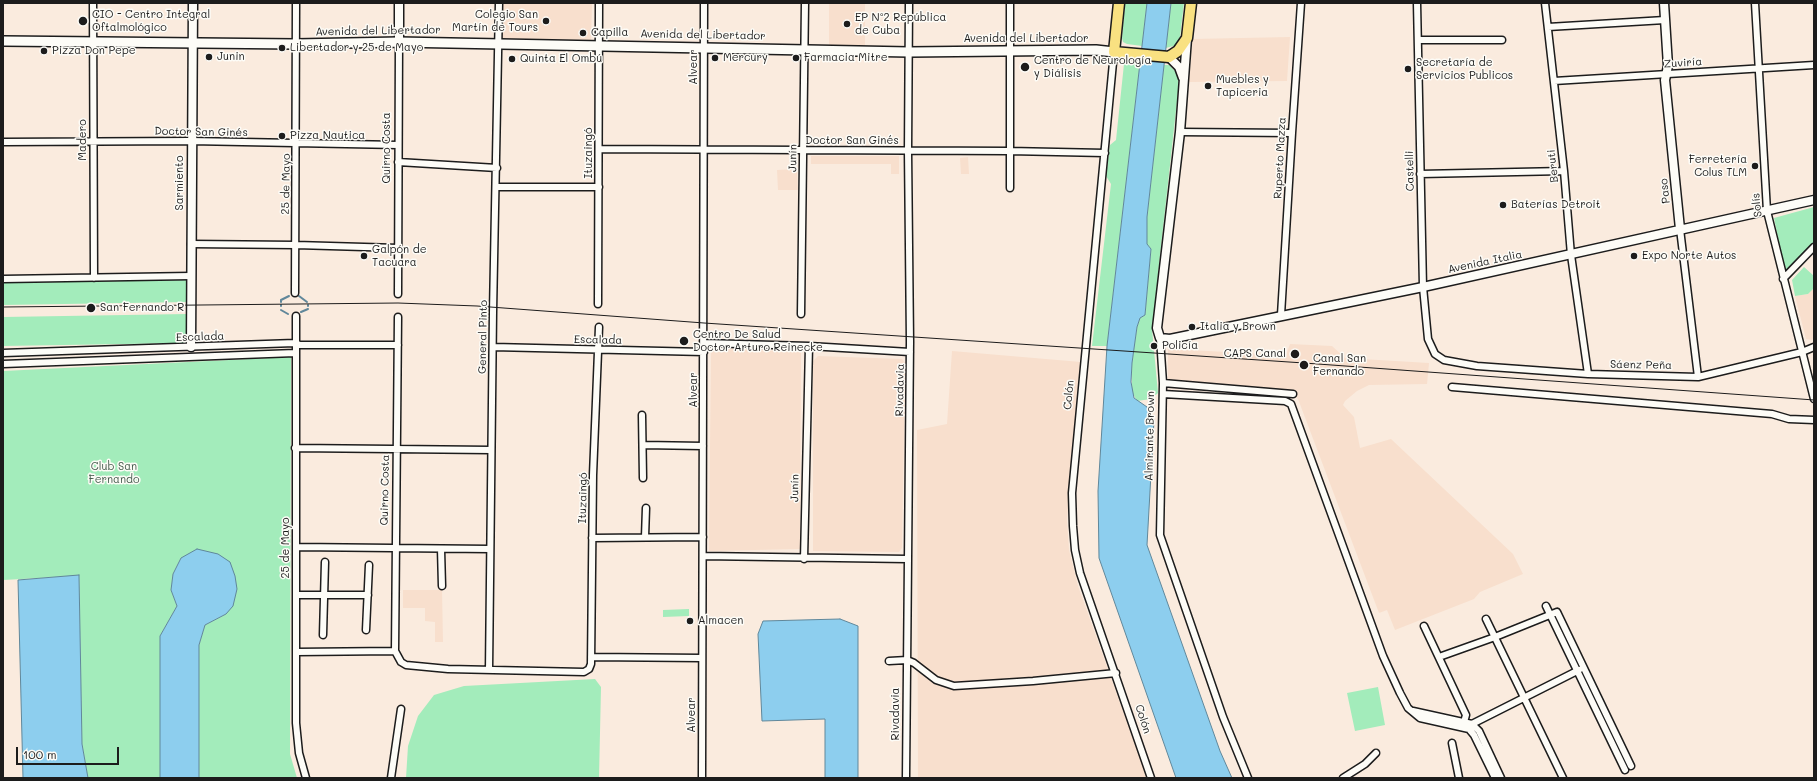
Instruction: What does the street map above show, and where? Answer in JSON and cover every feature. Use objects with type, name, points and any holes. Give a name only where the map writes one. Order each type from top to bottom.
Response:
[{"type":"main road","name":"Colón","points":[[1114,52],[1119,3]]},
{"type":"main road","name":"Almirante Brown","points":[[1188,38],[1191,3]]},
{"type":"main road","points":[[1114,52],[1169,57],[1178,51],[1188,38]]},
{"type":"main road","name":"Avenida del Libertador","points":[[3,41],[296,44],[399,42],[909,52],[1096,50],[1114,52]]},
{"type":"street","name":"Madero","points":[[93,3],[92,141],[94,278]]},
{"type":"street","name":"Sarmiento","points":[[191,360],[191,141],[193,3]]},
{"type":"street","name":"25 de Mayo","points":[[295,293],[296,3]]},
{"type":"street","name":"Quirno Costa","points":[[398,294],[399,3]]},
{"type":"street","name":"General Pinto","points":[[489,670],[499,3]]},
{"type":"street","name":"Ituzaingó","points":[[598,304],[599,3]]},
{"type":"street","name":"Alvear","points":[[702,778],[704,3]]},
{"type":"street","name":"Junín","points":[[801,314],[805,3]]},
{"type":"street","name":"Rivadavia","points":[[906,778],[910,352],[908,3]]},
{"type":"street","points":[[1010,3],[1010,188]]},
{"type":"street","name":"Ruperto Mazza","points":[[1282,315],[1301,3]]},
{"type":"street","name":"Castelli","points":[[1417,3],[1422,287],[1428,339]]},
{"type":"street","name":"Beruti","points":[[1545,3],[1564,171],[1571,255],[1588,374]]},
{"type":"street","name":"Paso","points":[[1664,3],[1668,66],[1666,80],[1680,229],[1698,376]]},
{"type":"street","name":"Solís","points":[[1755,3],[1767,211],[1814,399]]},
{"type":"street","points":[[1548,27],[1665,20]]},
{"type":"street","name":"Almirante Brown","points":[[1188,38],[1180,132],[1157,328],[1160,338],[1163,383],[1160,535],[1223,717],[1248,778]]},
{"type":"street","points":[[1418,40],[1502,40]]},
{"type":"street","name":"Colón","points":[[1114,52],[1072,493],[1073,526],[1075,550],[1080,573],[1116,673],[1136,737],[1151,778]]},
{"type":"street","points":[[1169,57],[1179,67],[1184,80]]},
{"type":"street","name":"Zuviría","points":[[1554,81],[1814,65]]},
{"type":"street","points":[[1180,132],[1292,133]]},
{"type":"street","name":"Doctor San Ginés","points":[[3,142],[191,141],[398,145]]},
{"type":"street","name":"Doctor San Ginés","points":[[599,149],[704,151],[1009,151],[1105,153]]},
{"type":"street","points":[[398,162],[497,168]]},
{"type":"street","points":[[1420,174],[1564,171]]},
{"type":"street","points":[[496,187],[599,187]]},
{"type":"street","name":"Avenida Italia","points":[[1160,338],[1170,339],[1422,287],[1814,200]]},
{"type":"street","points":[[191,244],[398,248]]},
{"type":"street","points":[[1783,279],[1814,247]]},
{"type":"street","points":[[3,279],[191,276]]},
{"type":"street","name":"25 de Mayo","points":[[296,316],[295,448],[297,739],[306,778]]},
{"type":"street","name":"Quirno Costa","points":[[398,317],[395,651],[401,662],[406,665],[489,670]]},
{"type":"street","name":"Ituzaingó","points":[[489,670],[584,672],[589,669],[591,656],[593,475],[599,327]]},
{"type":"street","name":"Sáenz Peña","points":[[1428,339],[1435,354],[1444,360],[1477,366],[1588,374],[1698,376],[1802,352],[1814,347]]},
{"type":"street","name":"Escalada","points":[[3,353],[295,343],[300,346],[398,345]]},
{"type":"street","points":[[704,343],[808,346],[910,352]]},
{"type":"street","name":"Junín","points":[[804,559],[808,346]]},
{"type":"street","name":"Escalada","points":[[493,347],[704,352]]},
{"type":"street","name":"Escalada","points":[[3,364],[191,360],[295,353]]},
{"type":"street","points":[[1163,383],[1293,394]]},
{"type":"street","points":[[1452,387],[1772,414],[1789,419],[1814,420]]},
{"type":"street","points":[[1163,394],[1284,401],[1291,404],[1383,656],[1408,708],[1479,731],[1501,778]]},
{"type":"street","points":[[642,415],[643,478]]},
{"type":"street","points":[[643,444],[703,446]]},
{"type":"street","points":[[295,448],[492,450]]},
{"type":"street","points":[[645,538],[646,508]]},
{"type":"street","points":[[592,538],[703,537]]},
{"type":"street","points":[[296,547],[490,549]]},
{"type":"street","points":[[441,549],[442,586]]},
{"type":"street","points":[[703,556],[804,559],[907,559]]},
{"type":"street","points":[[323,635],[325,562]]},
{"type":"street","points":[[366,630],[368,565]]},
{"type":"street","points":[[296,595],[368,595]]},
{"type":"street","points":[[1546,606],[1631,766]]},
{"type":"street","points":[[1439,657],[1550,615]]},
{"type":"street","points":[[1486,619],[1563,778]]},
{"type":"street","points":[[1424,626],[1466,715],[1467,726],[1474,735],[1494,778]]},
{"type":"street","points":[[296,652],[395,651]]},
{"type":"street","points":[[591,656],[702,658]]},
{"type":"street","points":[[888,661],[907,660],[914,663],[936,680],[954,686],[1033,681],[1116,673]]},
{"type":"street","points":[[1467,726],[1580,669]]},
{"type":"street","points":[[1580,669],[1625,770]]},
{"type":"street","points":[[391,778],[401,709]]},
{"type":"street","points":[[1452,743],[1459,778]]},
{"type":"street","points":[[1344,778],[1365,764],[1376,753]]},
{"type":"shaded area","name":"Colegio San Martín de Tours","points":[[502,3],[592,3],[591,41],[501,39]]},
{"type":"shaded area","name":"EP Nº2 República de Cuba","points":[[829,3],[865,3],[865,45],[829,45]]},
{"type":"shaded area","points":[[1290,37],[1287,81],[1189,82],[1192,39]]},
{"type":"shaded area","points":[[811,156],[899,156],[899,174],[891,174],[891,164],[811,164]]},
{"type":"shaded area","points":[[968,157],[969,174],[961,174],[960,158]]},
{"type":"shaded area","points":[[797,169],[798,190],[778,190],[777,170]]},
{"type":"shaded area","points":[[1814,288],[1814,338],[1812,340],[1806,339],[1795,296],[1808,294]]},
{"type":"shaded area","points":[[1290,344],[1332,346],[1345,358],[1429,363],[1427,384],[1369,385],[1357,391],[1345,401],[1343,405],[1354,417],[1360,448],[1391,439],[1513,554],[1523,574],[1480,592],[1474,599],[1395,630],[1387,610],[1379,613],[1298,399],[1291,391],[1168,380],[1168,349],[1286,355]]},
{"type":"shaded area","points":[[711,348],[801,352],[800,549],[709,551]]},
{"type":"shaded area","points":[[952,351],[1081,362],[1067,520],[1069,550],[1078,586],[1147,778],[918,778],[917,430],[947,424]]},
{"type":"shaded area","points":[[818,356],[902,359],[905,363],[902,548],[899,552],[813,551],[813,361]]},
{"type":"shaded area","points":[[403,590],[442,590],[443,642],[435,642],[435,622],[425,621],[425,608],[403,608]]},
{"type":"green space","points":[[1125,3],[1147,3],[1142,46],[1123,42],[1122,38]]},
{"type":"green space","points":[[1171,3],[1184,3],[1180,37],[1177,45],[1166,48]]},
{"type":"green space","points":[[1140,63],[1107,346],[1092,346],[1111,184],[1106,176],[1110,145],[1116,140],[1124,64]]},
{"type":"green space","points":[[1164,65],[1169,65],[1177,73],[1179,83],[1152,329],[1158,393],[1151,399],[1137,401],[1132,392],[1132,363],[1137,327],[1140,318],[1145,315],[1151,249],[1147,244],[1147,217]]},
{"type":"green space","points":[[1814,207],[1814,243],[1787,270],[1784,269],[1774,218]]},
{"type":"green space","points":[[1804,267],[1814,276],[1814,288],[1808,294],[1795,296],[1792,280]]},
{"type":"green space","points":[[187,280],[188,302],[3,305],[3,283]]},
{"type":"green space","points":[[187,314],[187,343],[3,346],[3,317]]},
{"type":"green space","name":"Club San Fernando","points":[[291,357],[290,754],[297,778],[199,778],[199,645],[205,625],[226,614],[181,558],[173,574],[171,590],[177,606],[160,636],[160,778],[88,778],[82,744],[79,576],[3,580],[3,371]]},
{"type":"green space","points":[[689,609],[689,616],[663,617],[663,610]]},
{"type":"green space","points":[[595,679],[601,687],[599,778],[406,778],[408,746],[418,716],[434,695],[464,686]]},
{"type":"green space","points":[[1378,687],[1385,725],[1355,731],[1347,693]]},
{"type":"water","points":[[1147,3],[1171,3],[1147,217],[1147,244],[1151,249],[1145,315],[1140,318],[1137,327],[1131,382],[1134,398],[1147,407],[1154,420],[1147,545],[1220,751],[1232,778],[1176,778],[1099,558],[1098,491],[1107,346]]},
{"type":"water","points":[[197,549],[218,554],[230,562],[235,576],[237,589],[233,606],[226,614],[205,625],[199,645],[199,778],[160,778],[160,636],[177,606],[171,590],[173,574],[181,558]]},
{"type":"water","points":[[79,575],[82,744],[88,778],[23,778],[18,580]]},
{"type":"water","points":[[840,619],[858,626],[858,778],[825,778],[825,719],[762,721],[758,634],[763,621]]},
{"type":"waterway","points":[[281,302],[281,300],[289,296]]},
{"type":"waterway","points":[[299,296],[307,302]]},
{"type":"waterway","points":[[301,312],[308,309]]},
{"type":"waterway","points":[[281,310],[288,314]]},
{"type":"tram line","points":[[3,307],[398,303],[477,306],[1814,400]]},
{"type":"place","name":"CIO - Centro Integral Oftalmológico","points":[[83,21]]},
{"type":"place","name":"Colegio San Martín de Tours","points":[[546,21]]},
{"type":"place","name":"EP Nº2 República de Cuba","points":[[847,24]]},
{"type":"place","name":"Capilla","points":[[583,33]]},
{"type":"place","name":"Libertador y 25 de Mayo","points":[[282,48]]},
{"type":"place","name":"Pizza Don Pepe","points":[[44,51]]},
{"type":"place","name":"Junin","points":[[209,57]]},
{"type":"place","name":"Mercury","points":[[715,58]]},
{"type":"place","name":"Farmacia Mitre","points":[[796,58]]},
{"type":"place","name":"Quinta El Ombú","points":[[512,59]]},
{"type":"place","name":"Centro de Neurología y Diálisis","points":[[1025,67]]},
{"type":"place","name":"Secretaría de Servicios Publicos","points":[[1408,69]]},
{"type":"place","name":"Muebles y Tapiceria","points":[[1208,86]]},
{"type":"place","name":"Pizza Nautica","points":[[282,136]]},
{"type":"place","name":"Ferretería Colus TLM","points":[[1755,166]]},
{"type":"place","name":"Baterías Detroit","points":[[1503,205]]},
{"type":"place","name":"Galpón de Tacuara","points":[[364,256]]},
{"type":"place","name":"Expo Norte Autos","points":[[1634,256]]},
{"type":"place","name":"San Fernando R","points":[[91,308]]},
{"type":"place","name":"Italia y Brown","points":[[1192,327]]},
{"type":"place","name":"Centro De Salud Doctor Arturo Reinecke","points":[[684,341]]},
{"type":"place","name":"Policía","points":[[1154,346]]},
{"type":"place","name":"CAPS Canal","points":[[1295,354]]},
{"type":"place","name":"Canal San Fernando","points":[[1304,365]]},
{"type":"place","name":"Almacen","points":[[690,621]]}]
